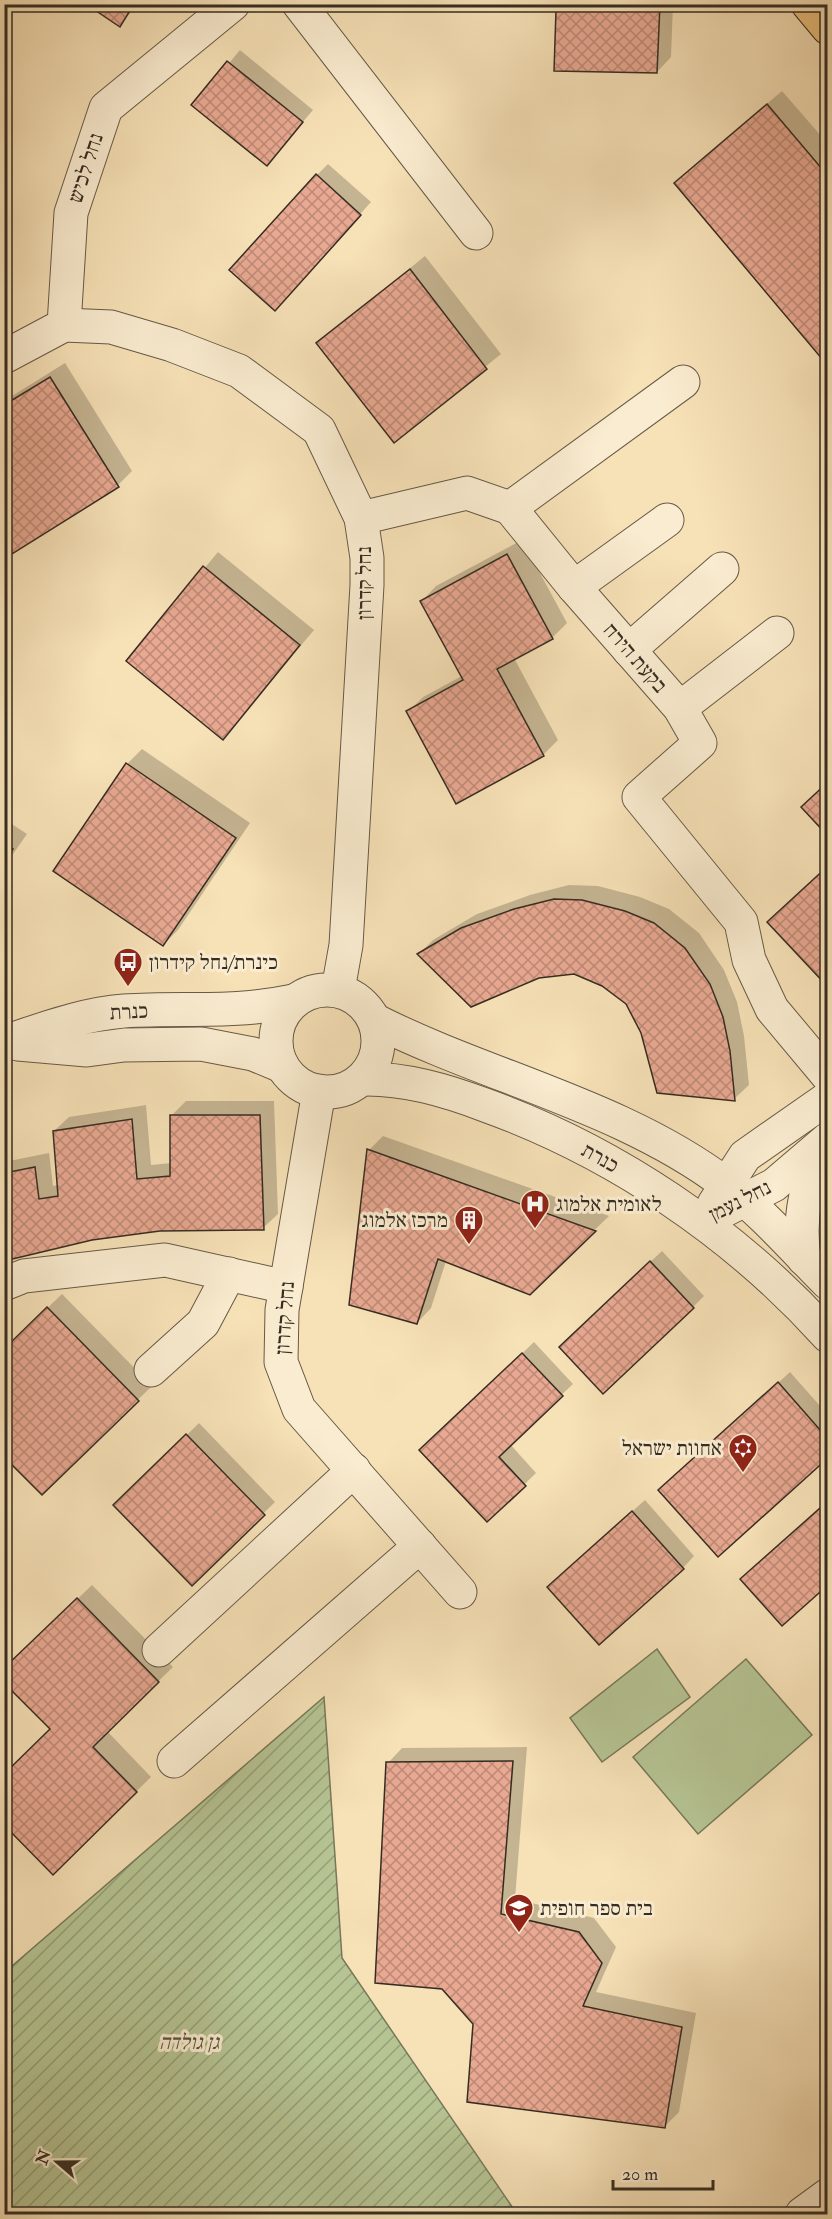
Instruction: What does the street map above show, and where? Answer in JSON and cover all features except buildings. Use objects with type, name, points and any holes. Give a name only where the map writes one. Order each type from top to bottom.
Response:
[{"type":"main road","points":[[808,4],[828,28]]},
{"type":"street","name":"נחל לכיש","points":[[64,326],[71,213],[106,108],[233,4]]},
{"type":"street","points":[[299,4],[476,233]]},
{"type":"street","points":[[4,357],[64,326]]},
{"type":"street","name":"נחל קדרון","points":[[64,326],[111,327],[172,345],[239,371],[319,430],[361,518],[368,558],[367,585],[346,945],[338,990]]},
{"type":"street","points":[[361,518],[467,493],[510,508],[683,382]]},
{"type":"street","name":"בקעת הירח","points":[[510,508],[574,587],[680,708],[700,743],[639,797],[741,922],[749,960],[772,1009],[828,1076]]},
{"type":"street","points":[[574,587],[667,520]]},
{"type":"street","points":[[629,650],[722,569]]},
{"type":"street","points":[[680,708],[777,633]]},
{"type":"street","points":[[322,989],[338,990],[353,996],[366,1006],[374,1020],[378,1035],[378,1051],[372,1066],[362,1079],[348,1088],[333,1092],[319,1091],[303,1086],[291,1078],[282,1066],[276,1050],[276,1032],[282,1015],[294,1001],[307,993],[322,989]]},
{"type":"street","name":"כנרת","points":[[4,1042],[87,1016],[125,1011],[235,1011],[294,1001]]},
{"type":"street","name":"כנרת","points":[[374,1020],[433,1049],[602,1115],[670,1151],[735,1193],[828,1283]]},
{"type":"street","name":"כנרת","points":[[4,1042],[87,1050],[124,1045],[201,1044],[253,1054],[282,1066]]},
{"type":"street","name":"כנרת","points":[[362,1079],[386,1078],[451,1093],[504,1112],[601,1157],[702,1222],[776,1284],[828,1336]]},
{"type":"street","name":"נחל קדרון","points":[[319,1091],[282,1310],[281,1362],[299,1409],[460,1592]]},
{"type":"street","name":"נחל נעמן","points":[[735,1193],[746,1156],[828,1098]]},
{"type":"street","points":[[804,1259],[801,1233],[803,1202],[827,1140]]},
{"type":"street","name":"נחל נעמן","points":[[702,1222],[735,1193],[774,1185],[827,1140]]},
{"type":"street","points":[[4,1284],[24,1276],[165,1260],[286,1287]]},
{"type":"street","points":[[151,1370],[203,1323],[229,1274]]},
{"type":"street","points":[[159,1650],[354,1470]]},
{"type":"street","points":[[174,1761],[420,1546]]},
{"type":"street","points":[[802,2214],[828,2195]]},
{"type":"green space","points":[[657,1649],[690,1697],[602,1762],[570,1718]]},
{"type":"green space","points":[[746,1659],[812,1735],[698,1834],[633,1757]]},
{"type":"green space","name":"גן גולדה","points":[[324,1697],[342,1958],[517,2214],[5,2214],[5,1972]]},
{"type":"place","name":"כינרת/נחל קידרון","points":[[128,988]]},
{"type":"place","name":"לאומית אלמוג","points":[[535,1230]]},
{"type":"place","name":"מרכז אלמוג","points":[[469,1246]]},
{"type":"place","name":"אחוות ישראל","points":[[743,1474]]},
{"type":"place","name":"בית ספר חופית","points":[[519,1934]]}]
